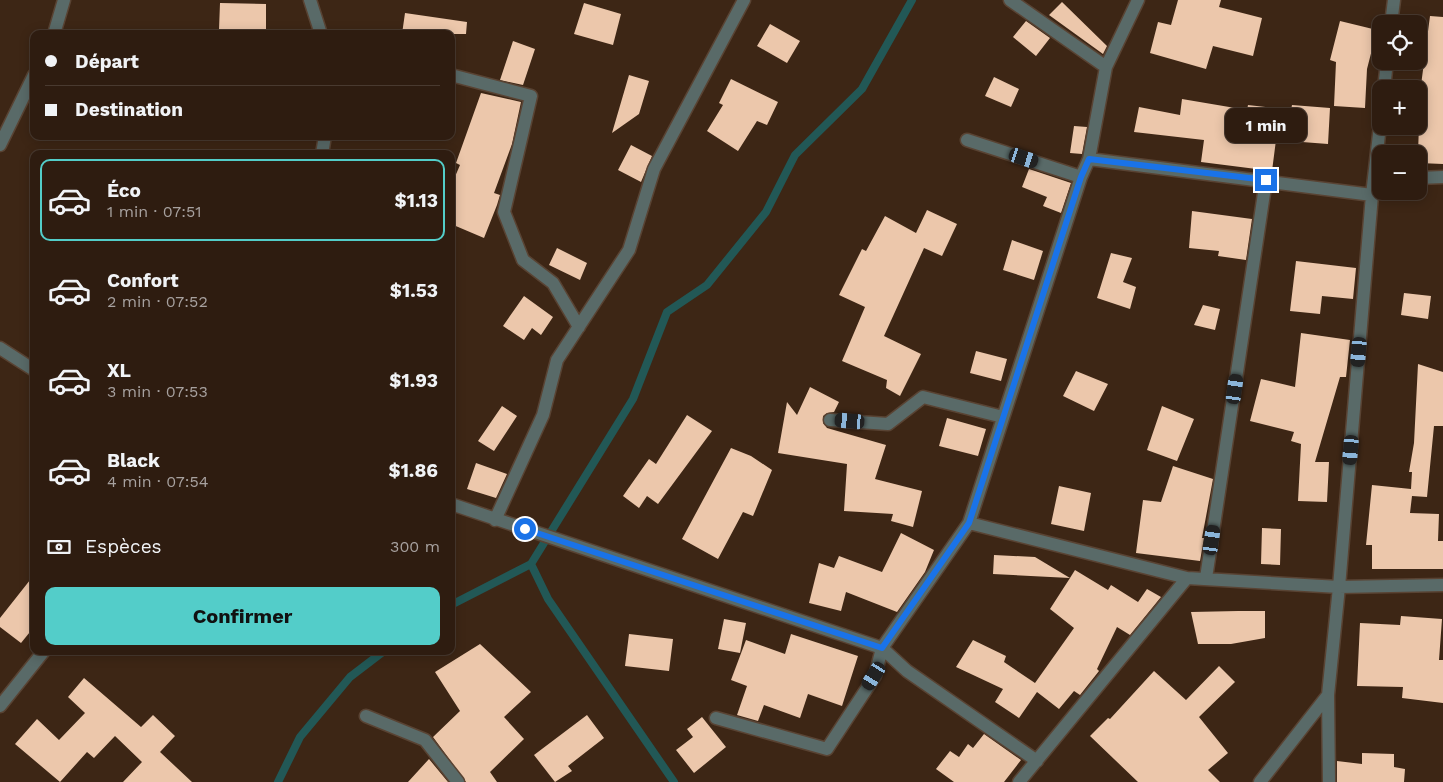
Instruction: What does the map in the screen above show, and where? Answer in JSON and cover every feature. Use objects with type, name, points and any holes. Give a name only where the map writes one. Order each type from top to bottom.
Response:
[{"type":"street","points":[[55,30],[64,0]]},
{"type":"street","points":[[310,0],[320,30]]},
{"type":"street","points":[[495,520],[544,415],[557,360],[629,250],[654,169],[744,0]]},
{"type":"street","points":[[1010,0],[1106,67]]},
{"type":"street","points":[[716,718],[827,749],[874,676],[882,648],[969,523],[1081,177],[1089,159],[1106,67],[1138,0]]},
{"type":"street","points":[[1392,15],[1394,0]]},
{"type":"street","points":[[455,75],[531,96],[504,212],[523,260],[553,283],[579,327]]},
{"type":"street","points":[[0,145],[30,83]]},
{"type":"street","points":[[967,140],[1081,177]]},
{"type":"street","points":[[1089,159],[1266,180],[1372,195],[1328,695],[1329,782]]},
{"type":"street","points":[[1427,178],[1443,177]]},
{"type":"street","points":[[1206,578],[1266,180]]},
{"type":"street","points":[[0,348],[30,367]]},
{"type":"street","points":[[830,420],[888,424],[923,397],[1004,417]]},
{"type":"street","points":[[455,505],[882,648],[907,671],[1036,761]]},
{"type":"street","points":[[969,523],[1187,578],[1339,587],[1443,585]]},
{"type":"street","points":[[1019,782],[1187,578]]},
{"type":"street","points":[[0,706],[41,655]]},
{"type":"street","points":[[1260,782],[1328,695]]},
{"type":"street","points":[[366,716],[425,740],[458,782]]},
{"type":"building","points":[[1178,0],[1221,0],[1219,7],[1262,18],[1253,56],[1213,46],[1206,69],[1150,53],[1158,22],[1171,25]]},
{"type":"building","points":[[1062,2],[1107,46],[1103,54],[1049,15]]},
{"type":"building","points":[[220,3],[266,4],[266,30],[219,30]]},
{"type":"building","points":[[584,3],[621,14],[613,45],[574,34]]},
{"type":"building","points":[[405,13],[467,22],[466,34],[455,34],[455,30],[403,30]]},
{"type":"building","points":[[1430,16],[1443,17],[1443,164],[1427,163],[1427,145],[1418,145],[1419,135],[1427,135],[1427,80],[1422,80],[1423,70],[1427,70],[1427,39]]},
{"type":"building","points":[[1026,21],[1050,38],[1036,56],[1013,37]]},
{"type":"building","points":[[1340,21],[1372,29],[1372,50],[1367,69],[1365,108],[1334,106],[1336,62],[1330,60]]},
{"type":"building","points":[[770,24],[800,41],[787,63],[757,46]]},
{"type":"building","points":[[513,41],[535,49],[523,85],[500,80]]},
{"type":"building","points":[[629,75],[649,81],[639,114],[612,133]]},
{"type":"building","points":[[994,77],[1019,89],[1011,107],[985,96]]},
{"type":"building","points":[[731,79],[778,102],[767,125],[757,121],[738,151],[707,131],[723,105],[719,103]]},
{"type":"building","points":[[481,93],[521,102],[512,144],[494,193],[500,195],[484,238],[455,226],[455,177],[460,165],[456,163]]},
{"type":"building","points":[[1182,99],[1247,110],[1248,105],[1291,110],[1292,105],[1330,108],[1328,144],[1276,140],[1272,171],[1201,162],[1204,140],[1134,132],[1139,107],[1180,115]]},
{"type":"building","points":[[1074,126],[1087,127],[1082,154],[1070,153]]},
{"type":"building","points":[[631,145],[652,156],[641,182],[618,170]]},
{"type":"building","points":[[1029,169],[1071,183],[1061,213],[1043,206],[1047,197],[1022,187]]},
{"type":"building","points":[[927,210],[957,224],[942,256],[924,248],[884,336],[921,354],[900,396],[886,388],[887,380],[842,361],[865,307],[839,295],[862,249],[866,251],[885,216],[916,233]]},
{"type":"building","points":[[1192,211],[1252,219],[1246,260],[1218,256],[1219,251],[1189,248]]},
{"type":"building","points":[[1012,240],[1043,251],[1034,280],[1003,270]]},
{"type":"building","points":[[557,248],[587,263],[580,280],[549,265]]},
{"type":"building","points":[[1111,253],[1132,258],[1123,282],[1136,287],[1130,309],[1097,298]]},
{"type":"building","points":[[1296,261],[1356,268],[1353,299],[1322,296],[1320,314],[1290,311]]},
{"type":"building","points":[[1404,293],[1431,296],[1428,319],[1401,315]]},
{"type":"building","points":[[524,296],[553,317],[541,335],[532,328],[524,340],[503,326]]},
{"type":"building","points":[[1203,305],[1220,309],[1215,330],[1194,325]]},
{"type":"building","points":[[1301,333],[1350,340],[1346,377],[1340,377],[1315,462],[1329,462],[1327,502],[1298,501],[1301,444],[1291,441],[1294,432],[1250,421],[1261,379],[1295,387]]},
{"type":"building","points":[[976,351],[1007,359],[1001,381],[970,373]]},
{"type":"building","points":[[1418,364],[1443,372],[1443,426],[1434,426],[1427,497],[1412,496],[1410,513],[1439,514],[1438,541],[1443,541],[1443,569],[1372,569],[1372,545],[1366,545],[1372,485],[1411,489],[1412,472],[1409,472],[1414,443]]},
{"type":"building","points":[[1076,371],[1108,384],[1094,411],[1063,396]]},
{"type":"building","points":[[810,387],[839,402],[834,412],[823,416],[823,423],[827,428],[886,445],[875,479],[922,491],[913,527],[891,521],[893,514],[844,511],[847,464],[778,453],[787,402],[797,415]]},
{"type":"building","points":[[502,406],[517,416],[494,451],[478,441]]},
{"type":"building","points":[[1162,406],[1194,419],[1177,461],[1147,450]]},
{"type":"building","points":[[687,415],[712,431],[658,504],[647,496],[639,508],[623,496],[649,459],[656,464]]},
{"type":"building","points":[[947,418],[986,429],[978,456],[939,446]]},
{"type":"building","points":[[731,448],[751,456],[772,470],[753,516],[743,512],[718,559],[682,539]]},
{"type":"building","points":[[476,463],[507,474],[496,498],[467,489]]},
{"type":"building","points":[[1173,466],[1213,479],[1202,538],[1204,538],[1200,561],[1136,553],[1143,500],[1161,502]]},
{"type":"building","points":[[1059,486],[1091,493],[1084,531],[1051,524]]},
{"type":"building","points":[[1262,528],[1281,529],[1280,565],[1261,564]]},
{"type":"building","points":[[901,533],[934,550],[925,572],[897,612],[846,592],[841,611],[809,603],[819,563],[834,568],[839,556],[882,572]]},
{"type":"building","points":[[994,555],[1035,557],[1070,578],[993,574]]},
{"type":"building","points":[[1075,570],[1108,590],[1111,585],[1138,602],[1147,589],[1161,597],[1130,635],[1117,627],[1097,669],[1099,671],[1080,695],[1074,691],[1059,709],[1037,692],[1019,718],[995,702],[1003,689],[956,667],[973,640],[1006,656],[1004,662],[1035,683],[1074,628],[1050,609]]},
{"type":"building","points":[[30,580],[30,632],[21,643],[0,627],[0,618]]},
{"type":"building","points":[[1265,611],[1265,638],[1231,644],[1198,644],[1191,612]]},
{"type":"building","points":[[1401,616],[1442,619],[1439,660],[1443,660],[1443,703],[1402,698],[1403,687],[1357,686],[1360,623],[1400,625]]},
{"type":"building","points":[[724,619],[746,623],[740,653],[718,649]]},
{"type":"building","points":[[629,634],[673,639],[669,671],[625,666]]},
{"type":"building","points":[[791,634],[858,656],[842,706],[808,694],[800,718],[764,705],[758,721],[737,715],[747,686],[731,680],[746,640],[785,654]]},
{"type":"building","points":[[480,644],[531,692],[504,717],[524,739],[490,772],[497,782],[466,782],[433,737],[460,711],[435,672]]},
{"type":"building","points":[[1219,666],[1235,682],[1199,717],[1228,753],[1208,770],[1220,782],[1138,782],[1090,736],[1108,718],[1110,719],[1154,671],[1186,700]]},
{"type":"building","points":[[84,678],[141,727],[153,715],[175,736],[160,752],[192,782],[123,782],[142,762],[115,736],[94,758],[87,752],[60,782],[15,744],[37,719],[59,740],[85,713],[68,697]]},
{"type":"building","points":[[587,715],[604,738],[568,766],[572,771],[555,782],[534,755]]},
{"type":"building","points":[[702,717],[726,747],[694,773],[676,750],[693,737],[687,729]]},
{"type":"building","points":[[984,734],[1021,760],[1004,782],[954,782],[936,769],[950,751],[959,757],[968,744],[973,748]]},
{"type":"building","points":[[1362,753],[1394,754],[1394,767],[1405,769],[1404,782],[1337,782],[1337,761],[1362,764]]},
{"type":"building","points":[[429,759],[448,782],[408,782]]},
{"type":"waterway","points":[[455,603],[531,564],[633,399],[667,312],[707,285],[766,212],[795,155],[862,89],[912,0]]},
{"type":"waterway","points":[[531,564],[548,599],[674,782]]},
{"type":"waterway","points":[[278,782],[300,737],[350,677],[379,655]]},
{"type":"route","points":[[525,529],[882,648],[969,523],[1081,177],[1089,159],[1266,180]]}]
